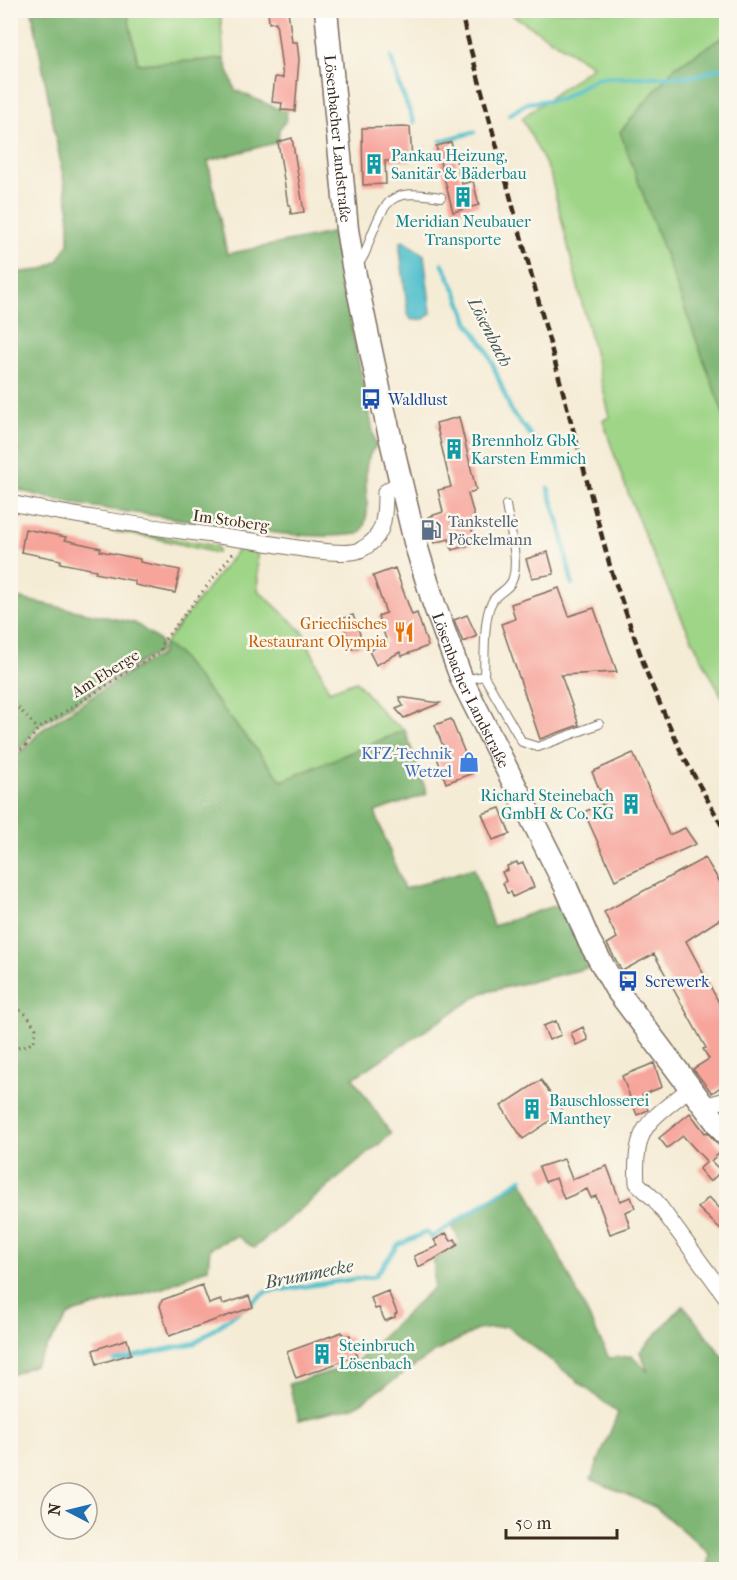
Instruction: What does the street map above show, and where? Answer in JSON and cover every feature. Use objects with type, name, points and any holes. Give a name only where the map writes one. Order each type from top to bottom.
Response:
[{"type":"main road","name":"Lösenbacher Landstraße","points":[[326,10],[347,229],[353,266],[415,542],[462,680],[566,886],[589,941],[616,989],[726,1135]]},
{"type":"street","name":"Im Stoberg","points":[[10,503],[238,540],[354,553],[369,545],[380,534],[385,516],[385,492],[402,484]]},
{"type":"street","points":[[726,1100],[697,1097],[656,1114],[644,1128],[637,1152],[637,1183],[655,1200],[726,1297]]},
{"type":"lane","name":"Lösenbacher Landstraße","points":[[353,266],[363,259],[378,219],[390,200],[403,195],[441,197]]},
{"type":"lane","points":[[506,505],[514,561],[513,579],[507,590],[492,602],[486,630],[484,676],[522,742],[538,747],[599,724]]},
{"type":"lane","points":[[462,680],[484,676]]},
{"type":"path","name":"Am Eberge","points":[[10,755],[24,747],[38,729],[160,653],[162,643],[231,557],[238,540]]},
{"type":"path","points":[[10,699],[38,729]]},
{"type":"path","points":[[10,1003],[27,1015],[36,1029],[34,1041],[27,1046],[10,1049]]},
{"type":"green space","points":[[32,11],[127,11],[138,64],[224,59],[235,90],[276,108],[287,110],[286,121],[279,129],[278,142],[208,161],[227,254],[332,233],[376,446],[369,455],[366,466],[367,513],[365,524],[359,534],[315,536],[250,530],[97,508],[32,494],[11,487],[17,449],[11,447],[11,273],[42,270],[58,261],[69,243],[69,208]]},
{"type":"green space","points":[[127,11],[220,11],[224,59],[138,64]]},
{"type":"green space","points":[[506,11],[726,11],[726,704],[673,601],[642,530],[615,457],[603,420],[610,417],[550,173],[522,118],[593,66]]},
{"type":"green space","points":[[726,35],[726,421],[620,132],[675,67]]},
{"type":"green space","points":[[104,527],[216,546],[218,550],[217,553],[154,538],[104,530]]},
{"type":"green space","points":[[243,547],[257,549],[258,590],[303,632],[329,691],[356,681],[387,718],[405,730],[263,789],[10,758],[25,749],[40,731],[138,667],[161,655],[164,644],[236,552]]},
{"type":"green space","points":[[11,597],[135,623],[161,642],[159,652],[37,727],[23,746],[11,753]]},
{"type":"green space","points":[[164,644],[178,654],[282,781],[405,730],[427,794],[375,812],[404,889],[474,868],[493,926],[560,904],[588,968],[482,993],[353,1078],[391,1134],[254,1248],[237,1236],[210,1248],[208,1268],[163,1288],[75,1312],[68,1316],[35,1365],[11,1375],[10,758],[25,749],[40,731],[138,667],[161,655]]},
{"type":"green space","points":[[523,1181],[609,1358],[632,1356],[648,1372],[640,1352],[683,1305],[726,1361],[726,1569],[708,1569],[710,1554],[655,1507],[591,1479],[618,1413],[507,1326],[477,1330],[435,1352],[354,1407],[299,1420],[289,1384],[353,1365],[434,1287],[434,1260],[460,1242],[452,1226]]},
{"type":"water","points":[[404,241],[424,255],[431,313],[424,319],[412,320],[408,315],[400,249],[401,242]]},
{"type":"building","points":[[268,10],[288,10],[292,42],[297,42],[299,59],[295,111],[281,110],[282,103],[272,102],[275,77],[283,78],[276,22],[269,23]]},
{"type":"building","name":"Pankau Heizung, Sanitär & Bäderbau","points":[[410,127],[412,161],[385,161],[386,184],[363,185],[362,128]]},
{"type":"building","points":[[292,138],[304,212],[291,214],[278,142]]},
{"type":"building","points":[[451,142],[462,184],[473,181],[479,205],[453,212],[436,146]]},
{"type":"building","points":[[459,417],[476,490],[468,494],[475,519],[469,520],[476,543],[452,550],[449,539],[434,543],[428,517],[443,512],[438,490],[451,487],[436,423]]},
{"type":"building","points":[[25,529],[66,537],[65,540],[101,548],[100,551],[180,570],[175,593],[135,585],[135,581],[95,573],[96,570],[60,563],[61,560],[21,552]]},
{"type":"building","points":[[548,552],[554,574],[532,578],[526,559]]},
{"type":"building","points":[[395,568],[412,615],[417,613],[428,646],[402,656],[400,652],[376,665],[369,651],[387,642],[378,616],[386,613],[373,576]]},
{"type":"building","points":[[559,588],[569,616],[594,608],[617,672],[561,675],[579,725],[540,739],[501,624],[515,619],[511,604]]},
{"type":"building","points":[[353,615],[364,645],[352,649],[341,619]]},
{"type":"building","points":[[467,615],[477,636],[463,642],[454,620]]},
{"type":"building","points":[[399,697],[440,703],[404,718],[396,709],[403,706]]},
{"type":"building","points":[[451,719],[473,773],[446,783],[435,752],[444,749],[435,725]]},
{"type":"building","points":[[633,753],[669,835],[685,828],[696,844],[615,880],[584,812],[605,803],[592,772]]},
{"type":"building","points":[[500,808],[510,834],[493,840],[482,814]]},
{"type":"building","points":[[705,858],[726,892],[726,915],[686,941],[726,1016],[726,1083],[712,1093],[693,1069],[709,1059],[703,1049],[706,1048],[654,954],[622,971],[607,944],[617,938],[604,912]]},
{"type":"building","points":[[517,862],[518,865],[523,863],[534,887],[513,897],[511,892],[507,893],[503,883],[506,881],[502,872],[508,870],[507,866]]},
{"type":"building","points":[[556,1021],[561,1035],[549,1040],[543,1026]]},
{"type":"building","points":[[583,1027],[588,1040],[576,1045],[571,1033]]},
{"type":"building","points":[[654,1063],[662,1087],[642,1095],[648,1110],[637,1115],[622,1076]]},
{"type":"building","name":"Bauschlosserei Manthey","points":[[541,1080],[563,1112],[523,1139],[501,1106]]},
{"type":"building","points":[[690,1113],[705,1133],[707,1132],[723,1150],[711,1161],[720,1170],[710,1182],[699,1169],[707,1162],[683,1136],[667,1148],[659,1138]]},
{"type":"building","points":[[564,1159],[572,1179],[607,1166],[620,1201],[631,1197],[635,1208],[625,1212],[630,1227],[610,1234],[596,1196],[591,1198],[587,1189],[564,1199],[556,1178],[545,1182],[539,1167]]},
{"type":"building","points":[[709,1197],[726,1215],[726,1234],[698,1208]]},
{"type":"building","points":[[446,1233],[451,1241],[455,1239],[458,1245],[418,1267],[414,1256],[438,1246],[434,1240]]},
{"type":"building","points":[[202,1285],[209,1304],[221,1300],[223,1304],[249,1296],[253,1307],[169,1336],[160,1306],[162,1300]]},
{"type":"building","points":[[388,1291],[397,1313],[395,1317],[385,1321],[379,1308],[375,1309],[371,1298]]},
{"type":"building","name":"Steinbruch Lösenbach","points":[[342,1332],[344,1337],[350,1335],[357,1356],[296,1378],[287,1352]]},
{"type":"building","points":[[127,1339],[131,1354],[97,1364],[93,1350]]},
{"type":"waterway","name":"Lösenbach","points":[[391,57],[414,122]]},
{"type":"waterway","points":[[509,115],[527,103],[561,99],[597,78],[696,76],[726,66]]},
{"type":"waterway","points":[[441,141],[474,132]]},
{"type":"waterway","name":"Lösenbach","points":[[442,263],[468,322],[487,350],[512,413],[535,440]]},
{"type":"waterway","name":"Lösenbach","points":[[548,488],[560,526],[572,584]]},
{"type":"waterway","name":"Brummecke","points":[[114,1361],[195,1343],[266,1292],[375,1276],[398,1245],[427,1232],[431,1238],[522,1179]]},
{"type":"railway","points":[[460,10],[611,570],[649,679],[682,754],[726,833]]},
{"type":"place","name":"Pankau Heizung, Sanitär & Bäderbau","points":[[374,164]]},
{"type":"place","name":"Meridian Neubauer Transporte","points":[[463,197]]},
{"type":"place","name":"Waldlust","points":[[371,399]]},
{"type":"place","name":"Brennholz GbR Karsten Emmich","points":[[454,449]]},
{"type":"place","name":"Tankstelle Pöckelmann","points":[[431,530]]},
{"type":"place","name":"Griechisches Restaurant Olympia","points":[[404,632]]},
{"type":"place","name":"KFZ-Technik Wetzel","points":[[469,762]]},
{"type":"place","name":"Richard Steinebach GmbH & Co. KG","points":[[631,804]]},
{"type":"place","name":"Screwerk","points":[[628,981]]},
{"type":"place","name":"Bauschlosserei Manthey","points":[[532,1109]]},
{"type":"place","name":"Steinbruch Lösenbach","points":[[322,1354]]}]
